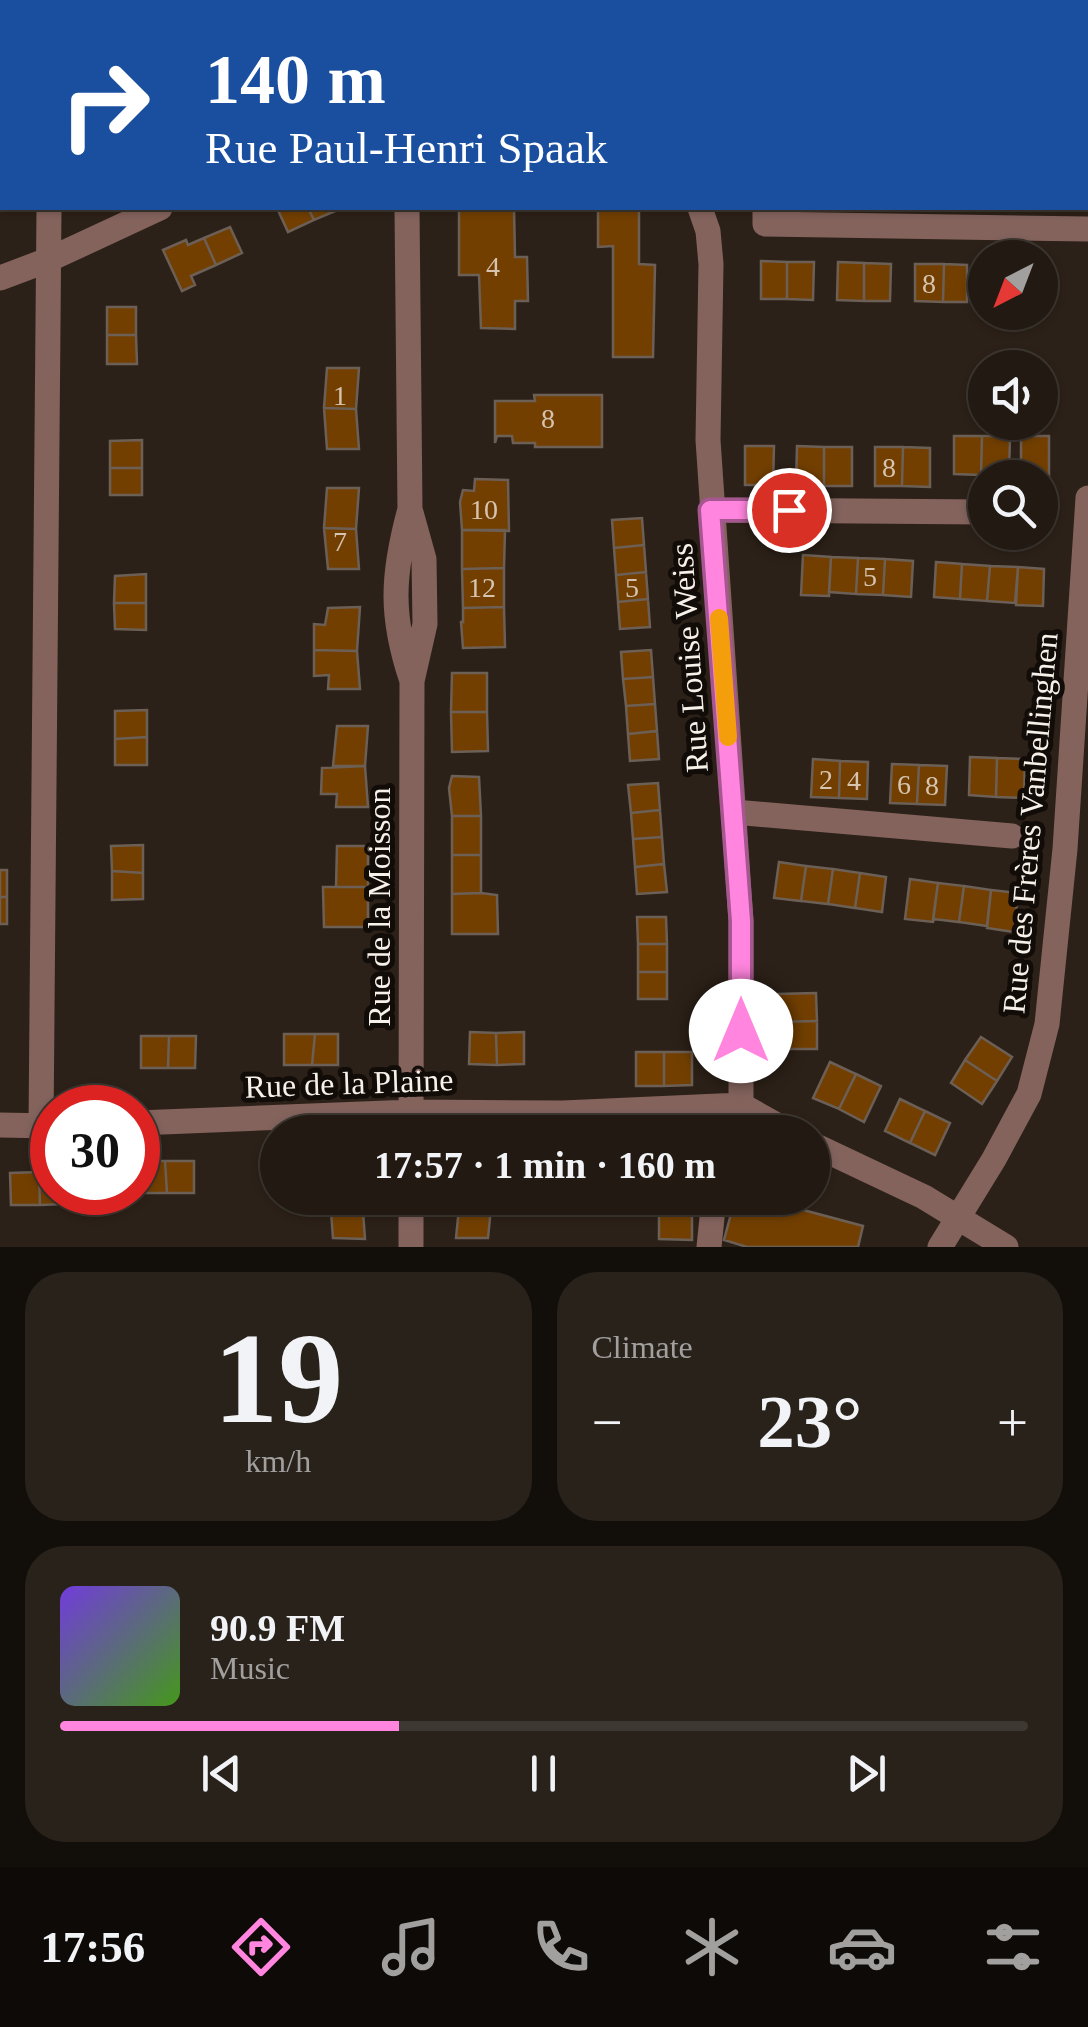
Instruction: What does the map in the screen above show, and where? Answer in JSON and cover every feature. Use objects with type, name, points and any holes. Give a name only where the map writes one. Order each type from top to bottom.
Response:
[{"type":"street","points":[[47,1085],[49,210]]},
{"type":"street","points":[[0,278],[156,210]]},
{"type":"street","name":"Rue de la Moisson","points":[[407,210],[410,509],[396,562],[396,581],[398,639],[412,681],[412,1115]]},
{"type":"street","name":"Rue Louise Weiss","points":[[701,210],[708,231],[711,264],[710,510],[741,921],[728,1115]]},
{"type":"street","points":[[765,216],[1088,229]]},
{"type":"street","name":"Rue des Frères Vanbellinghen","points":[[940,1247],[1030,1094],[1047,1024],[1066,848],[1088,498]]},
{"type":"street","points":[[710,510],[968,512]]},
{"type":"street","points":[[734,812],[1012,836]]},
{"type":"street","name":"Rue de la Plaine","points":[[529,1115],[728,1115]]},
{"type":"street","name":"Rue de la Plaine","points":[[160,1123],[260,1123]]},
{"type":"street","points":[[0,1125],[30,1126]]},
{"type":"street","points":[[830,1152],[924,1196],[1006,1247]]},
{"type":"street","points":[[411,1215],[411,1247]]},
{"type":"street","points":[[709,1247],[712,1215]]},
{"type":"building","points":[[278,210],[309,210],[314,220],[288,232]]},
{"type":"building","points":[[309,210],[338,210],[314,220]]},
{"type":"building","points":[[459,210],[514,210],[515,257],[527,257],[528,301],[515,301],[515,329],[481,328],[479,275],[459,275]]},
{"type":"building","points":[[598,210],[639,210],[639,264],[655,265],[653,357],[613,357],[613,246],[598,247]]},
{"type":"building","points":[[230,227],[242,253],[216,265],[204,238]]},
{"type":"building","points":[[204,238],[216,265],[191,276],[195,285],[182,291],[163,250],[186,240],[188,245]]},
{"type":"building","points":[[761,261],[787,262],[787,299],[761,299]]},
{"type":"building","points":[[787,262],[814,262],[813,300],[787,299]]},
{"type":"building","points":[[838,262],[864,263],[864,301],[837,300]]},
{"type":"building","points":[[864,263],[891,264],[890,301],[864,301]]},
{"type":"building","points":[[915,264],[944,264],[943,302],[915,301]]},
{"type":"building","points":[[944,264],[967,265],[967,302],[943,302]]},
{"type":"building","points":[[107,307],[136,307],[136,335],[107,335]]},
{"type":"building","points":[[107,335],[136,335],[137,364],[107,364]]},
{"type":"building","points":[[327,368],[359,368],[356,409],[324,408]]},
{"type":"building","points":[[534,395],[602,395],[602,447],[535,447],[535,443],[513,443],[512,436],[497,436],[495,443],[495,401],[535,401]]},
{"type":"building","points":[[324,408],[356,409],[359,449],[327,449]]},
{"type":"building","points":[[954,436],[982,440],[981,460],[968,460],[968,475],[954,474]]},
{"type":"building","points":[[142,440],[142,468],[110,468],[110,441]]},
{"type":"building","points":[[982,440],[1010,440],[1009,460],[981,460]]},
{"type":"building","points":[[1021,440],[1049,440],[1049,460],[1021,460]]},
{"type":"building","points":[[745,446],[774,446],[773,485],[745,485]]},
{"type":"building","points":[[797,446],[824,447],[824,486],[796,485]]},
{"type":"building","points":[[824,447],[852,447],[852,486],[824,486]]},
{"type":"building","points":[[875,447],[903,447],[902,486],[875,486]]},
{"type":"building","points":[[903,447],[930,448],[930,487],[902,486]]},
{"type":"building","points":[[110,468],[142,468],[142,495],[110,495]]},
{"type":"building","points":[[475,479],[508,480],[509,531],[462,530],[463,490],[474,491]]},
{"type":"building","points":[[327,488],[359,488],[356,529],[324,528]]},
{"type":"building","points":[[642,518],[644,545],[614,548],[612,520]]},
{"type":"building","points":[[324,528],[356,529],[359,569],[328,569]]},
{"type":"building","points":[[462,530],[505,530],[504,568],[462,569]]},
{"type":"building","points":[[644,545],[646,572],[616,575],[614,548]]},
{"type":"building","points":[[803,555],[831,557],[829,596],[801,595]]},
{"type":"building","points":[[831,557],[858,558],[856,594],[829,592]]},
{"type":"building","points":[[858,558],[885,559],[883,595],[856,594]]},
{"type":"building","points":[[885,559],[913,561],[911,597],[883,595]]},
{"type":"building","points":[[936,562],[962,564],[960,599],[934,597]]},
{"type":"building","points":[[962,564],[990,566],[987,601],[960,599]]},
{"type":"building","points":[[990,566],[1018,567],[1015,603],[987,601]]},
{"type":"building","points":[[1018,567],[1044,569],[1043,606],[1016,605]]},
{"type":"building","points":[[504,568],[504,607],[463,608],[462,569]]},
{"type":"building","points":[[646,572],[648,599],[618,602],[616,575]]},
{"type":"building","points":[[146,574],[146,603],[114,603],[115,576]]},
{"type":"building","points":[[648,599],[650,627],[620,629],[618,602]]},
{"type":"building","points":[[114,603],[146,603],[146,630],[115,629]]},
{"type":"building","points":[[360,607],[357,651],[314,650],[314,624],[325,625],[328,608]]},
{"type":"building","points":[[504,607],[505,647],[463,648],[463,608]]},
{"type":"building","points":[[314,650],[357,651],[360,689],[328,689],[329,675],[314,676]]},
{"type":"building","points":[[651,650],[653,677],[623,679],[621,652]]},
{"type":"building","points":[[452,673],[487,673],[487,712],[451,712]]},
{"type":"building","points":[[653,677],[655,704],[626,706],[623,679]]},
{"type":"building","points":[[655,704],[657,731],[628,734],[626,706]]},
{"type":"building","points":[[147,710],[147,737],[115,739],[115,711]]},
{"type":"building","points":[[451,712],[487,712],[488,751],[452,752]]},
{"type":"building","points":[[337,726],[368,726],[365,766],[333,766]]},
{"type":"building","points":[[657,731],[659,759],[630,761],[628,734]]},
{"type":"building","points":[[147,737],[147,765],[115,765],[115,739]]},
{"type":"building","points":[[970,757],[997,758],[996,797],[969,795]]},
{"type":"building","points":[[997,758],[1025,759],[1024,798],[996,797]]},
{"type":"building","points":[[813,759],[840,761],[839,798],[811,797]]},
{"type":"building","points":[[840,761],[868,762],[867,799],[839,798]]},
{"type":"building","points":[[892,764],[919,765],[917,804],[890,803]]},
{"type":"building","points":[[919,765],[947,766],[945,805],[917,804]]},
{"type":"building","points":[[365,766],[368,807],[336,807],[337,794],[321,794],[322,768]]},
{"type":"building","points":[[452,776],[479,777],[481,816],[452,816]]},
{"type":"building","points":[[658,783],[660,810],[631,813],[628,785]]},
{"type":"building","points":[[660,810],[662,837],[633,839],[631,813]]},
{"type":"building","points":[[452,816],[481,816],[481,855],[452,855]]},
{"type":"building","points":[[662,837],[664,864],[635,867],[633,839]]},
{"type":"building","points":[[143,845],[143,873],[112,871],[111,846]]},
{"type":"building","points":[[337,846],[368,846],[368,887],[336,887]]},
{"type":"building","points":[[452,855],[481,855],[481,893],[452,894]]},
{"type":"building","points":[[779,862],[806,866],[801,901],[774,898]]},
{"type":"building","points":[[664,864],[667,892],[637,894],[635,867]]},
{"type":"building","points":[[806,866],[833,869],[828,904],[801,901]]},
{"type":"building","points":[[833,869],[860,873],[855,908],[828,904]]},
{"type":"building","points":[[0,870],[7,870],[7,897],[0,897]]},
{"type":"building","points":[[112,871],[143,873],[143,899],[112,900]]},
{"type":"building","points":[[860,873],[886,877],[882,912],[855,908]]},
{"type":"building","points":[[910,879],[938,883],[933,922],[905,919]]},
{"type":"building","points":[[938,883],[964,886],[959,922],[933,919]]},
{"type":"building","points":[[964,886],[991,890],[987,926],[959,922]]},
{"type":"building","points":[[323,887],[368,887],[368,927],[324,927]]},
{"type":"building","points":[[991,890],[1018,893],[1014,932],[987,928]]},
{"type":"building","points":[[452,894],[497,895],[498,934],[452,934]]},
{"type":"building","points":[[0,897],[7,897],[7,924],[0,924]]},
{"type":"building","points":[[637,917],[666,917],[667,944],[638,944]]},
{"type":"building","points":[[638,944],[667,944],[667,972],[638,972]]},
{"type":"building","points":[[638,972],[667,972],[667,999],[638,999]]},
{"type":"building","points":[[816,993],[817,1021],[777,1022],[777,994]]},
{"type":"building","points":[[817,1021],[817,1049],[777,1049],[777,1022]]},
{"type":"building","points":[[470,1032],[496,1033],[497,1065],[469,1064]]},
{"type":"building","points":[[524,1032],[524,1064],[497,1065],[496,1033]]},
{"type":"building","points":[[284,1034],[315,1034],[312,1065],[284,1065]]},
{"type":"building","points":[[315,1034],[338,1034],[338,1065],[312,1065]]},
{"type":"building","points":[[141,1036],[169,1036],[168,1068],[141,1068]]},
{"type":"building","points":[[169,1036],[196,1036],[195,1068],[168,1068]]},
{"type":"building","points":[[981,1037],[1012,1057],[997,1081],[965,1060]]},
{"type":"building","points":[[636,1052],[664,1052],[664,1086],[636,1086]]},
{"type":"building","points":[[664,1052],[692,1052],[692,1085],[664,1086]]},
{"type":"building","points":[[965,1060],[997,1081],[982,1104],[951,1083]]},
{"type":"building","points":[[830,1062],[856,1074],[839,1109],[813,1098]]},
{"type":"building","points":[[856,1074],[881,1086],[864,1122],[839,1109]]},
{"type":"building","points":[[900,1099],[925,1111],[910,1143],[885,1131]]},
{"type":"building","points":[[925,1111],[950,1123],[935,1155],[910,1143]]},
{"type":"building","points":[[160,1161],[165,1161],[167,1193],[160,1193]]},
{"type":"building","points":[[165,1161],[194,1161],[194,1193],[167,1193]]},
{"type":"building","points":[[30,1172],[30,1205],[11,1205],[10,1173]]},
{"type":"building","points":[[331,1215],[363,1215],[365,1239],[333,1238]]},
{"type":"building","points":[[458,1215],[490,1215],[488,1238],[456,1238]]},
{"type":"building","points":[[659,1215],[692,1215],[692,1240],[659,1239]]},
{"type":"building","points":[[731,1215],[822,1215],[863,1226],[858,1247],[747,1247],[724,1240]]},
{"type":"slow traffic","points":[[719,618],[728,737]]},
{"type":"route","points":[[741,1031],[741,921],[710,510],[789,510]]}]
